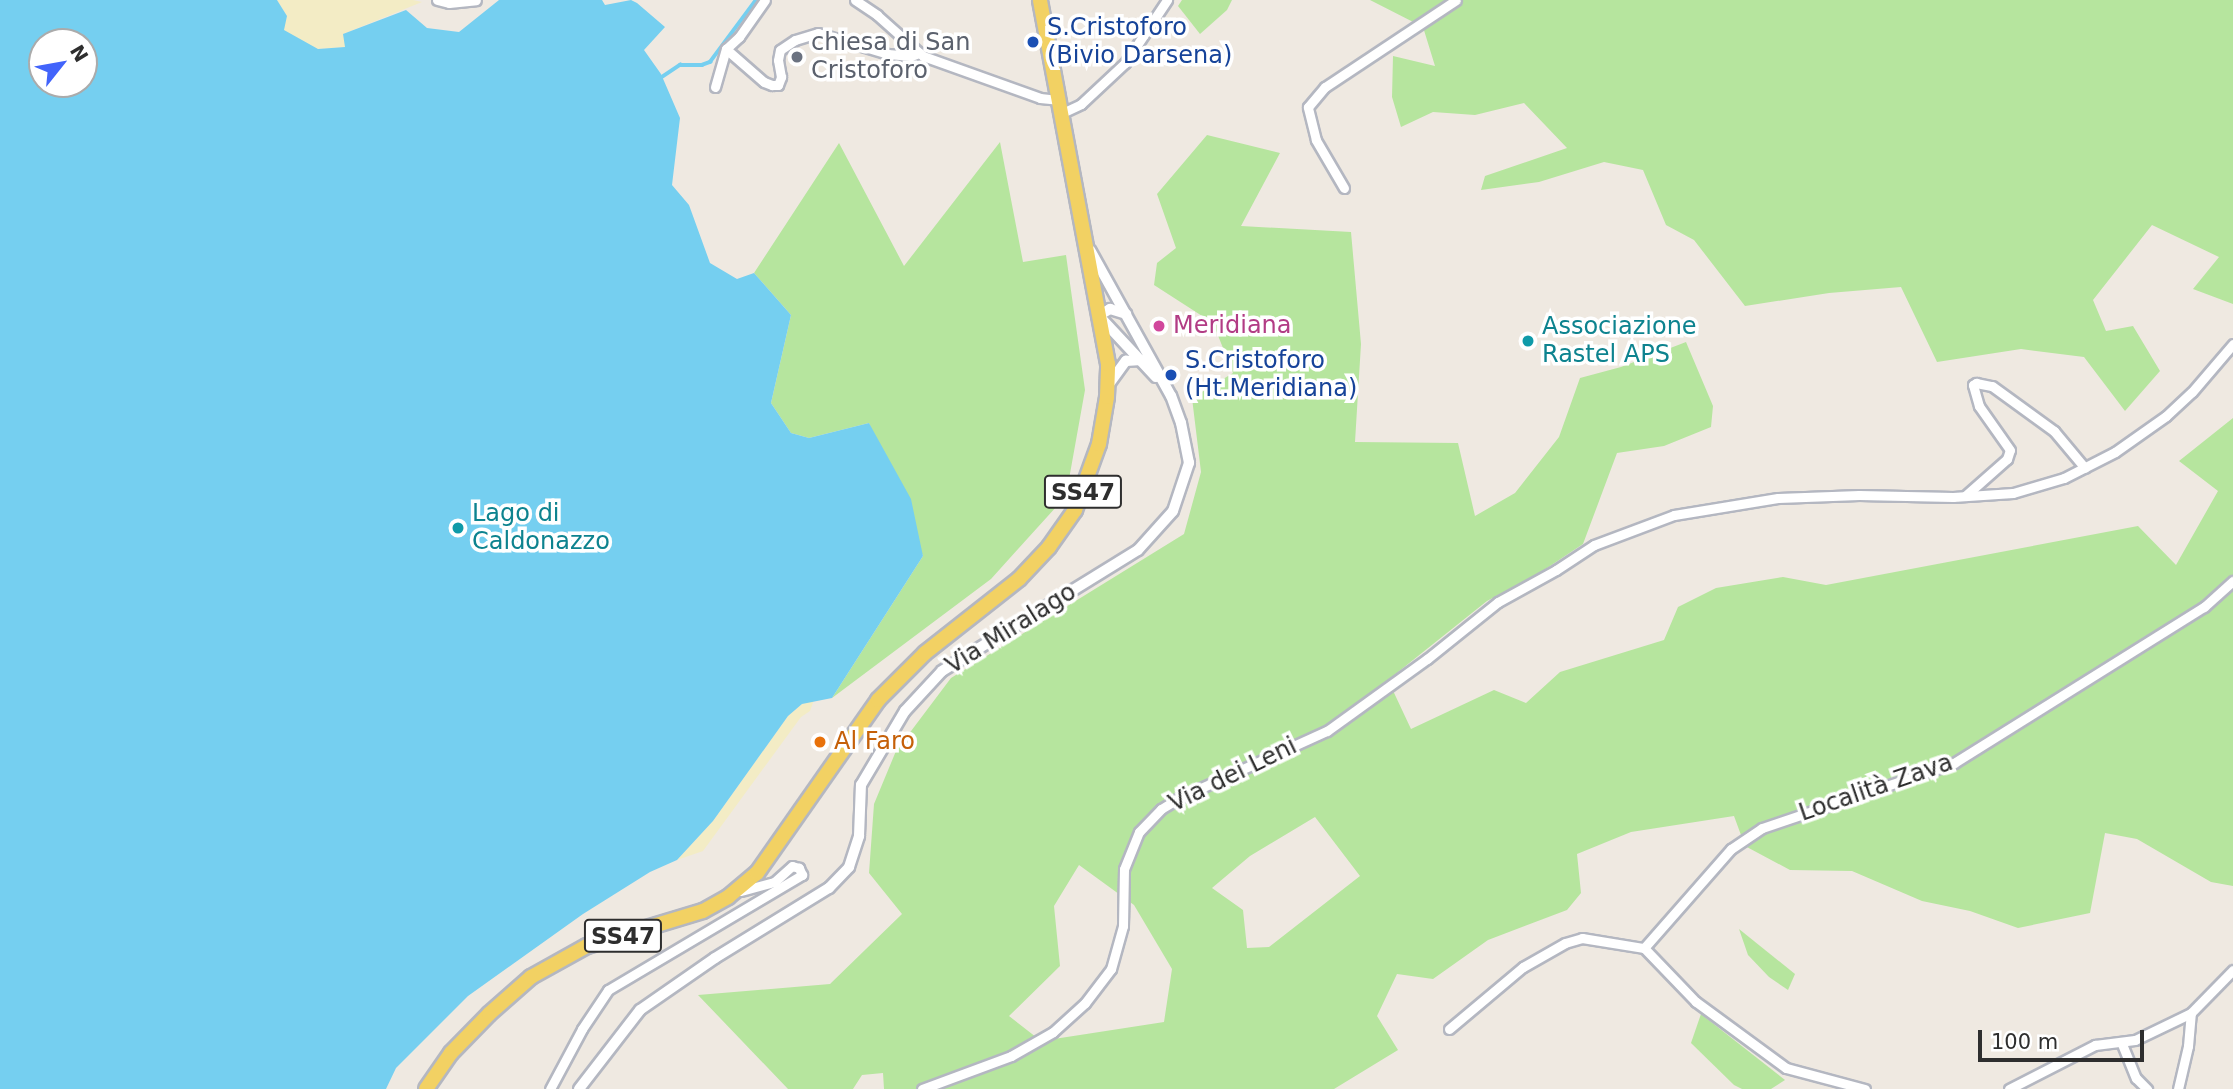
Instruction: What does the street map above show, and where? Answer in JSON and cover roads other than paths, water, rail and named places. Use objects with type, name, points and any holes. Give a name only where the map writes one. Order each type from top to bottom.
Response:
[{"type":"main road","name":"SS47","points":[[426,1089],[452,1053],[489,1014],[531,977],[587,946],[674,922],[703,911],[757,873],[774,853],[878,700],[925,653],[1019,579],[1049,547],[1075,510],[1099,444],[1108,364],[1040,0]]},
{"type":"street","points":[[437,0],[471,3],[476,0]]},
{"type":"street","points":[[715,87],[726,49],[765,0]]},
{"type":"street","points":[[855,0],[877,15],[919,53],[1059,107],[1081,104],[1125,63],[1167,0]]},
{"type":"street","points":[[1343,188],[1316,140],[1308,107],[1325,87],[1456,0]]},
{"type":"street","points":[[726,49],[764,82],[772,85],[778,85],[781,77],[778,60],[780,50],[795,40],[818,33],[888,54],[911,56],[919,53]]},
{"type":"street","points":[[1085,242],[1171,396]]},
{"type":"street","points":[[1126,314],[1110,309],[1100,316],[1171,396]]},
{"type":"street","name":"Via dei Leni","points":[[922,1089],[1011,1056],[1053,1032],[1085,1003],[1111,968],[1120,937],[1124,869],[1139,832],[1161,809],[1327,731],[1427,659],[1498,602],[1594,545],[1674,515],[1778,498],[2013,493],[2064,478],[2115,452],[2166,416],[2192,392],[2233,344]]},
{"type":"street","points":[[1107,386],[1122,364],[1132,359],[1141,360]]},
{"type":"street","points":[[1965,496],[2007,459],[2010,450],[1979,407],[1973,385],[1976,383],[1992,386],[2046,425],[2085,468]]},
{"type":"street","name":"Via Miralago","points":[[579,1089],[640,1010],[715,958],[829,888],[849,867],[859,836],[861,785],[905,711],[942,671],[1138,550],[1173,511],[1189,463],[1181,423],[1171,396]]},
{"type":"street","name":"Località Zava","points":[[1644,948],[1731,849],[1762,828],[1954,763],[2204,607],[2233,581]]},
{"type":"street","points":[[550,1089],[582,1029],[608,990],[802,875],[799,868],[792,866],[774,882],[732,893]]},
{"type":"street","points":[[1449,1029],[1523,967],[1565,943],[1582,938],[1644,948],[1696,1003],[1786,1068],[1865,1089]]},
{"type":"street","points":[[2009,1089],[2095,1045],[2122,1044],[2191,1013],[2233,970]]},
{"type":"street","points":[[2178,1089],[2188,1046],[2191,1013]]},
{"type":"street","points":[[2122,1044],[2136,1078],[2147,1089]]},
{"type":"water","name":"Lago di Caldonazzo","points":[[0,0],[277,0],[287,16],[284,30],[318,49],[345,47],[343,34],[406,10],[427,28],[459,32],[499,0],[602,0],[605,5],[631,0],[637,3],[665,27],[644,50],[661,74],[680,118],[672,185],[689,205],[710,263],[737,279],[754,273],[791,315],[771,403],[791,433],[809,438],[869,423],[911,499],[923,556],[832,698],[802,704],[788,716],[713,821],[677,860],[650,872],[583,914],[468,996],[396,1068],[386,1089],[0,1089]]},
{"type":"waterway","points":[[662,77],[680,65],[702,65],[710,62],[756,0]]},
{"type":"place","name":"S.Cristoforo (Bivio Darsena)","points":[[1033,42]]},
{"type":"place","name":"chiesa di San Cristoforo","points":[[797,57]]},
{"type":"place","name":"Meridiana","points":[[1159,326]]},
{"type":"place","name":"Associazione Rastel APS","points":[[1528,341]]},
{"type":"place","name":"S.Cristoforo (Ht.Meridiana)","points":[[1171,375]]},
{"type":"place","name":"Lago di Caldonazzo","points":[[458,528]]},
{"type":"place","name":"Al Faro","points":[[820,742]]}]
